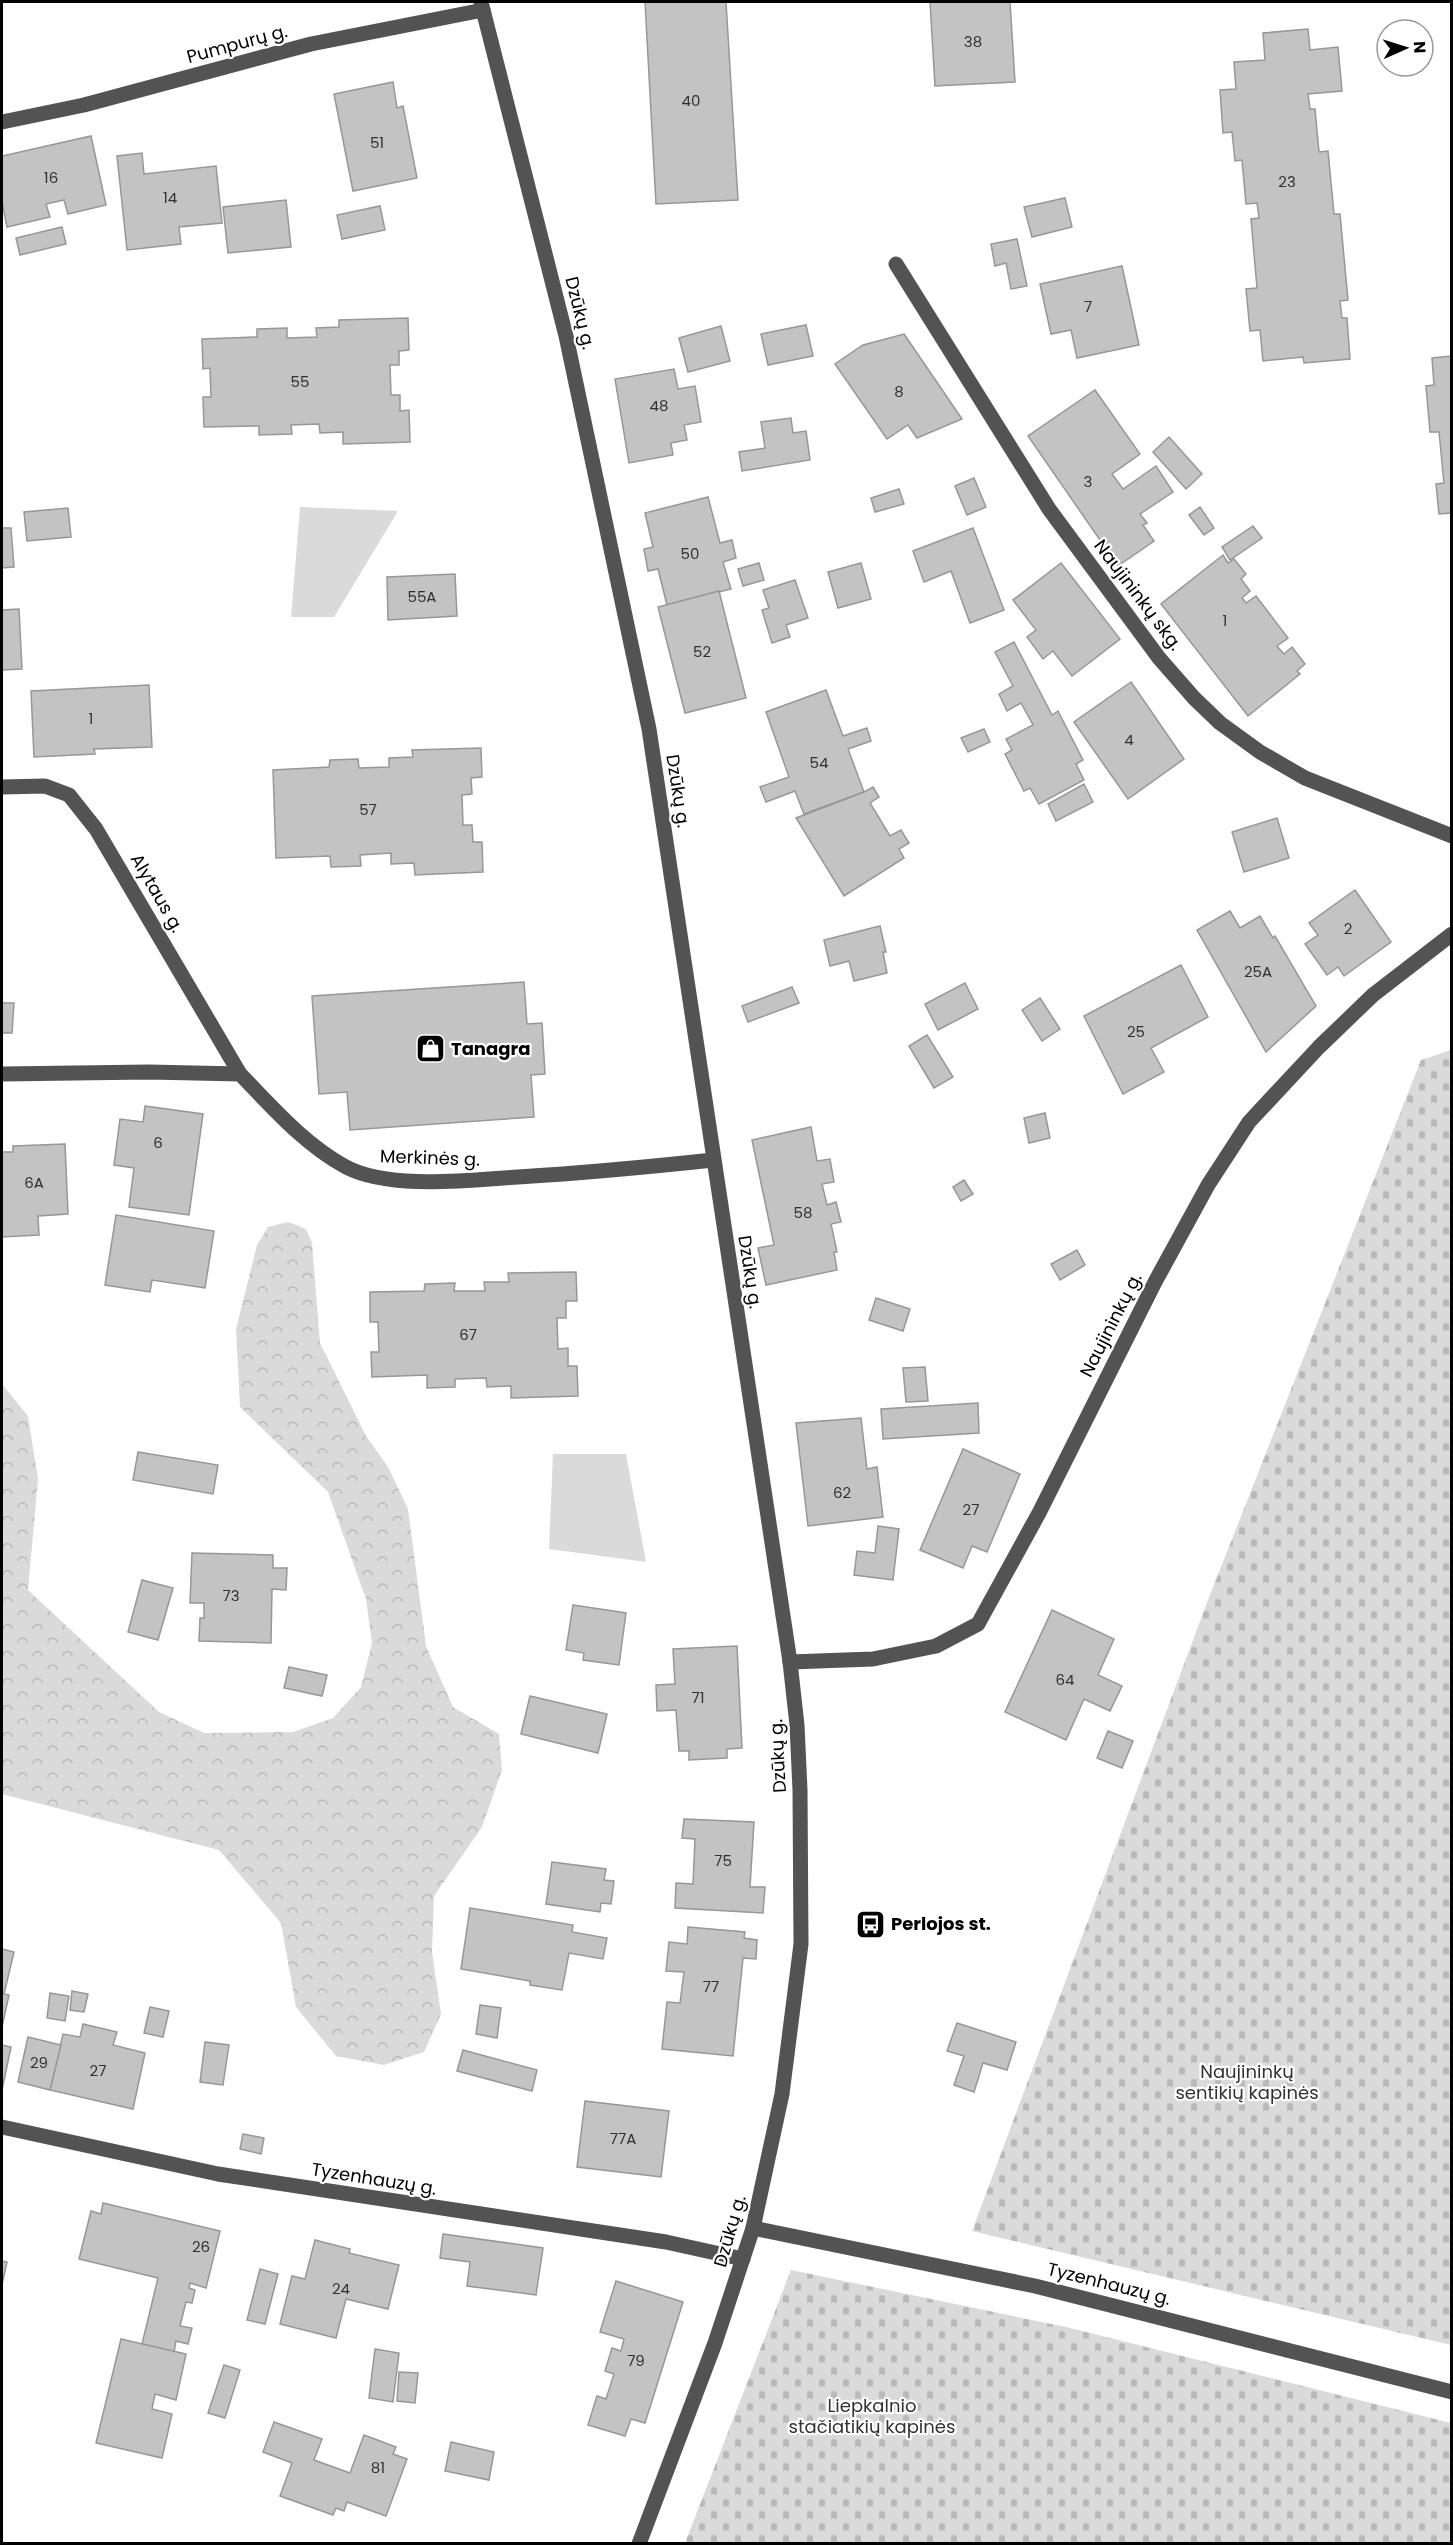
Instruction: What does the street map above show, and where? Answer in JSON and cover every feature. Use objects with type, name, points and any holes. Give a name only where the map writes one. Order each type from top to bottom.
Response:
[{"type":"street","name":"Pumpurų g.","points":[[2,122],[84,105],[311,45],[482,6]]},
{"type":"street","name":"Dzūkų g.","points":[[482,6],[566,336],[649,729],[790,1662],[797,1725],[800,1790],[801,1944],[782,2094],[753,2228],[715,2343],[639,2544]]},
{"type":"street","name":"Naujininkų skg.","points":[[896,264],[1049,509],[1159,658],[1194,698],[1220,723],[1260,752],[1305,778],[1452,836]]},
{"type":"street","name":"Alytaus g.","points":[[2,787],[45,786],[69,795],[96,829],[240,1074]]},
{"type":"street","name":"Naujininkų g.","points":[[790,1662],[873,1659],[936,1646],[978,1624],[1039,1513],[1155,1282],[1208,1185],[1249,1122],[1318,1047],[1373,996],[1452,933]]},
{"type":"street","points":[[2,1074],[149,1072],[240,1074]]},
{"type":"street","name":"Merkinės g.","points":[[240,1074],[306,1142],[348,1168],[384,1179],[448,1182],[605,1172],[713,1160]]},
{"type":"street","name":"Tyzenhauzų g.","points":[[2,2127],[218,2174],[666,2242],[743,2259]]},
{"type":"street","name":"Tyzenhauzų g.","points":[[753,2228],[1035,2286],[1452,2392]]},
{"type":"green space","points":[[300,507],[398,511],[334,617],[291,617]]},
{"type":"green space","name":"Naujininkų sentikių kapinės","points":[[1452,1050],[1451,2345],[972,2231],[1208,1600],[1421,1060]]},
{"type":"green space","points":[[288,1222],[306,1229],[312,1243],[320,1343],[366,1436],[388,1467],[408,1509],[426,1646],[453,1707],[499,1734],[502,1770],[482,1827],[434,1896],[432,1952],[441,2014],[424,2052],[384,2065],[336,2056],[296,2007],[281,1923],[219,1850],[2,1794],[2,1384],[28,1416],[38,1479],[28,1590],[159,1712],[204,1733],[293,1732],[333,1718],[361,1687],[372,1643],[366,1599],[328,1492],[240,1407],[236,1329],[257,1245],[268,1227]]},
{"type":"green space","points":[[553,1454],[626,1454],[646,1562],[549,1549]]},
{"type":"green space","name":"Liepkalnio stačiatikių kapinės","points":[[791,2270],[1066,2327],[1451,2423],[1451,2543],[685,2543]]},
{"type":"building","points":[[645,2],[726,2],[738,200],[656,204]]},
{"type":"building","points":[[930,2],[1010,2],[1015,82],[935,86]]},
{"type":"building","points":[[1308,29],[1310,50],[1338,47],[1342,91],[1308,94],[1310,109],[1315,109],[1319,152],[1328,151],[1334,214],[1340,214],[1348,300],[1340,301],[1342,318],[1347,318],[1350,359],[1304,363],[1303,357],[1263,361],[1260,330],[1250,331],[1246,289],[1257,288],[1251,219],[1259,218],[1257,203],[1246,204],[1242,160],[1235,161],[1232,132],[1223,133],[1220,90],[1236,89],[1234,62],[1265,60],[1263,33]]},
{"type":"building","points":[[393,82],[397,108],[403,106],[417,178],[353,191],[334,94]]},
{"type":"building","points":[[91,136],[106,205],[68,214],[64,200],[46,204],[50,217],[7,227],[2,202],[2,156]]},
{"type":"building","points":[[142,153],[144,174],[216,166],[222,223],[179,227],[181,244],[127,250],[117,156]]},
{"type":"building","points":[[1065,198],[1072,227],[1032,237],[1024,207]]},
{"type":"building","points":[[286,200],[291,247],[228,253],[223,207]]},
{"type":"building","points":[[380,206],[385,230],[342,239],[337,215]]},
{"type":"building","points":[[62,227],[66,244],[20,255],[16,238]]},
{"type":"building","points":[[1017,239],[1027,286],[1011,289],[1006,263],[995,266],[991,244]]},
{"type":"building","points":[[1122,266],[1139,345],[1077,358],[1071,330],[1051,334],[1040,284]]},
{"type":"building","points":[[408,318],[409,350],[399,351],[399,365],[390,365],[391,395],[400,395],[400,411],[409,410],[410,442],[343,444],[343,432],[320,433],[319,424],[291,425],[292,434],[259,435],[259,426],[204,427],[203,397],[211,397],[210,368],[203,369],[202,339],[257,337],[257,329],[287,328],[287,338],[317,337],[316,328],[339,327],[339,320]]},
{"type":"building","points":[[806,325],[813,356],[768,365],[761,334]]},
{"type":"building","points":[[721,326],[730,361],[688,372],[679,338]]},
{"type":"building","points":[[904,334],[962,419],[917,438],[908,425],[887,439],[835,364],[863,345]]},
{"type":"building","points":[[1452,356],[1452,513],[1439,514],[1436,484],[1444,483],[1439,432],[1430,432],[1426,386],[1434,385],[1432,358]]},
{"type":"building","points":[[674,369],[678,389],[695,386],[701,422],[684,425],[687,440],[671,443],[673,455],[629,463],[615,379]]},
{"type":"building","points":[[1095,390],[1140,454],[1112,474],[1123,489],[1156,466],[1173,492],[1140,514],[1147,523],[1143,525],[1154,541],[1118,566],[1028,436]]},
{"type":"building","points":[[791,418],[793,433],[806,431],[810,460],[742,471],[739,452],[765,448],[761,422]]},
{"type":"building","points":[[1169,437],[1202,474],[1186,489],[1153,452]]},
{"type":"building","points":[[974,478],[986,507],[967,515],[955,486]]},
{"type":"building","points":[[899,489],[904,504],[875,512],[871,498]]},
{"type":"building","points":[[708,497],[720,543],[732,540],[736,558],[723,562],[731,589],[667,605],[658,569],[648,571],[644,549],[653,547],[645,513]]},
{"type":"building","points":[[1200,507],[1214,528],[1204,535],[1189,515]]},
{"type":"building","points":[[68,508],[71,537],[27,541],[24,512]]},
{"type":"building","points":[[1253,526],[1262,538],[1230,560],[1222,547]]},
{"type":"building","points":[[2,528],[11,528],[14,567],[2,568]]},
{"type":"building","points":[[973,528],[1004,610],[970,623],[951,571],[924,582],[913,551]]},
{"type":"building","points":[[1223,555],[1228,563],[1234,559],[1246,574],[1241,579],[1250,591],[1242,598],[1246,603],[1256,596],[1288,638],[1277,646],[1284,654],[1292,647],[1305,664],[1297,671],[1300,674],[1248,716],[1161,604]]},
{"type":"building","points":[[759,563],[764,580],[743,586],[738,569]]},
{"type":"building","points":[[861,563],[871,599],[838,608],[828,572]]},
{"type":"building","points":[[1061,563],[1120,639],[1072,676],[1053,651],[1043,659],[1027,637],[1036,630],[1013,600]]},
{"type":"building","points":[[455,574],[457,616],[388,620],[387,577]]},
{"type":"building","points":[[795,580],[808,618],[786,625],[790,637],[772,643],[762,610],[769,608],[763,590]]},
{"type":"building","points":[[719,591],[746,698],[685,713],[658,607]]},
{"type":"building","points":[[19,609],[22,669],[2,670],[2,610]]},
{"type":"building","points":[[1014,642],[1052,715],[1058,711],[1083,760],[1076,764],[1084,780],[1039,804],[1030,788],[1024,791],[1005,754],[1012,750],[1006,739],[1033,725],[1021,703],[1007,711],[999,694],[1013,686],[995,652]]},
{"type":"building","points":[[1131,682],[1184,759],[1128,799],[1074,722]]},
{"type":"building","points":[[149,685],[152,747],[94,749],[95,754],[34,757],[31,691]]},
{"type":"building","points":[[826,690],[843,736],[867,728],[871,741],[848,749],[864,792],[804,814],[795,791],[766,802],[760,787],[789,777],[766,712]]},
{"type":"building","points":[[984,729],[990,742],[968,752],[961,738]]},
{"type":"building","points":[[481,748],[482,777],[471,778],[472,794],[462,795],[463,825],[472,825],[473,842],[482,842],[483,872],[415,875],[414,863],[391,864],[391,853],[360,855],[361,866],[331,867],[330,856],[276,858],[273,770],[329,767],[330,760],[358,759],[359,768],[389,767],[389,758],[413,757],[412,750]]},
{"type":"building","points":[[1084,784],[1093,802],[1056,821],[1048,804]]},
{"type":"building","points":[[873,787],[879,797],[870,803],[890,836],[901,830],[909,843],[899,849],[904,858],[844,896],[796,818]]},
{"type":"building","points":[[1277,818],[1289,858],[1244,872],[1232,832]]},
{"type":"building","points":[[1355,890],[1391,942],[1344,976],[1338,967],[1327,975],[1305,944],[1318,935],[1309,923]]},
{"type":"building","points":[[1230,911],[1240,928],[1260,916],[1273,938],[1275,936],[1316,1006],[1266,1052],[1197,930]]},
{"type":"building","points":[[880,926],[886,952],[883,952],[887,973],[854,981],[849,961],[830,966],[824,940]]},
{"type":"building","points":[[1181,965],[1208,1017],[1151,1048],[1164,1072],[1123,1094],[1084,1016]]},
{"type":"building","name":"Tanagra","points":[[524,982],[527,1024],[542,1023],[545,1074],[531,1075],[534,1117],[350,1130],[347,1092],[319,1094],[312,996]]},
{"type":"building","points":[[965,983],[978,1009],[938,1030],[925,1004]]},
{"type":"building","points":[[792,987],[799,1003],[748,1022],[742,1006]]},
{"type":"building","points":[[1040,998],[1060,1029],[1042,1041],[1022,1010]]},
{"type":"building","points":[[2,1003],[14,1003],[12,1033],[2,1033]]},
{"type":"building","points":[[927,1035],[953,1077],[934,1088],[909,1046]]},
{"type":"building","points":[[145,1106],[203,1114],[189,1215],[129,1207],[134,1168],[114,1165],[120,1119],[143,1122]]},
{"type":"building","points":[[1045,1113],[1050,1138],[1029,1143],[1024,1118]]},
{"type":"building","points":[[811,1127],[817,1161],[830,1159],[834,1182],[822,1184],[827,1205],[836,1202],[841,1222],[831,1224],[837,1252],[834,1252],[837,1270],[766,1285],[758,1248],[774,1245],[752,1140]]},
{"type":"building","points":[[65,1144],[68,1214],[38,1216],[39,1235],[2,1237],[2,1152],[13,1152],[13,1146]]},
{"type":"building","points":[[964,1180],[973,1194],[961,1201],[953,1187]]},
{"type":"building","points":[[116,1215],[214,1231],[205,1288],[152,1280],[150,1292],[105,1285]]},
{"type":"building","points":[[1077,1250],[1085,1265],[1060,1280],[1051,1264]]},
{"type":"building","points":[[576,1272],[577,1301],[566,1301],[566,1318],[557,1318],[558,1349],[568,1348],[568,1366],[577,1366],[578,1396],[511,1398],[511,1386],[487,1387],[486,1378],[455,1379],[455,1387],[427,1388],[427,1375],[372,1377],[371,1352],[379,1352],[378,1322],[370,1322],[370,1292],[424,1291],[425,1284],[455,1283],[454,1291],[485,1291],[484,1282],[509,1282],[508,1273]]},
{"type":"building","points":[[876,1298],[910,1309],[903,1331],[869,1320]]},
{"type":"building","points":[[925,1367],[928,1401],[906,1402],[903,1368]]},
{"type":"building","points":[[978,1403],[979,1433],[883,1439],[881,1409]]},
{"type":"building","points":[[861,1418],[867,1469],[877,1467],[883,1517],[808,1526],[796,1423]]},
{"type":"building","points":[[963,1449],[1020,1474],[987,1552],[972,1546],[963,1568],[920,1550]]},
{"type":"building","points":[[138,1452],[218,1465],[213,1494],[133,1480]]},
{"type":"building","points":[[878,1526],[899,1529],[893,1580],[854,1575],[857,1551],[875,1553]]},
{"type":"building","points":[[192,1553],[273,1555],[273,1568],[287,1568],[286,1590],[272,1589],[271,1643],[199,1641],[200,1618],[204,1618],[204,1603],[190,1603]]},
{"type":"building","points":[[142,1580],[173,1588],[158,1640],[128,1632]]},
{"type":"building","points":[[573,1605],[626,1613],[619,1665],[583,1660],[584,1653],[566,1650]]},
{"type":"building","points":[[1052,1610],[1114,1639],[1098,1675],[1122,1686],[1110,1711],[1084,1699],[1066,1740],[1005,1712]]},
{"type":"building","points":[[737,1646],[742,1748],[727,1749],[727,1758],[689,1760],[689,1751],[679,1751],[676,1710],[657,1711],[656,1685],[675,1684],[673,1649]]},
{"type":"building","points":[[289,1667],[327,1675],[322,1696],[284,1688]]},
{"type":"building","points":[[530,1696],[607,1714],[598,1753],[521,1734]]},
{"type":"building","points":[[1108,1731],[1133,1741],[1122,1768],[1097,1758]]},
{"type":"building","points":[[684,1819],[754,1822],[750,1887],[765,1887],[763,1913],[675,1908],[676,1883],[693,1884],[695,1839],[682,1838]]},
{"type":"building","points":[[552,1862],[606,1869],[604,1880],[614,1881],[611,1904],[601,1903],[600,1912],[546,1904]]},
{"type":"building","points":[[470,1908],[573,1925],[572,1932],[607,1938],[603,1959],[569,1953],[562,1990],[530,1985],[530,1981],[461,1969]]},
{"type":"building","points":[[688,1927],[745,1932],[744,1938],[757,1940],[756,1959],[743,1958],[733,2056],[662,2049],[667,2002],[680,2003],[684,1972],[666,1971],[669,1942],[687,1944]]},
{"type":"building","points":[[2,1949],[14,1952],[4,1994],[9,1995],[2,2027]]},
{"type":"building","points":[[72,1991],[88,1994],[84,2012],[70,2010]]},
{"type":"building","points":[[50,1993],[69,1996],[65,2021],[47,2018]]},
{"type":"building","points":[[480,2005],[501,2008],[497,2038],[476,2034]]},
{"type":"building","points":[[150,2007],[169,2011],[163,2037],[144,2033]]},
{"type":"building","points":[[957,2023],[1016,2042],[1007,2070],[983,2063],[974,2092],[954,2085],[964,2056],[947,2051]]},
{"type":"building","points":[[83,2024],[117,2032],[113,2045],[145,2053],[133,2109],[50,2090],[63,2034],[80,2037]]},
{"type":"building","points":[[28,2037],[61,2045],[50,2090],[18,2082]]},
{"type":"building","points":[[205,2042],[229,2045],[223,2085],[200,2082]]},
{"type":"building","points":[[2,2045],[11,2047],[2,2090]]},
{"type":"building","points":[[463,2050],[537,2070],[532,2091],[457,2071]]},
{"type":"building","points":[[585,2101],[669,2111],[661,2177],[577,2167]]},
{"type":"building","points":[[243,2134],[264,2138],[261,2154],[240,2149]]},
{"type":"building","points":[[103,2203],[220,2231],[206,2288],[190,2283],[189,2288],[195,2290],[192,2303],[186,2302],[180,2326],[192,2328],[188,2344],[176,2341],[174,2352],[142,2344],[158,2278],[79,2259],[91,2211],[101,2214]]},
{"type":"building","points":[[443,2234],[543,2248],[536,2295],[467,2286],[470,2262],[440,2258]]},
{"type":"building","points":[[315,2240],[350,2249],[349,2253],[399,2265],[388,2309],[346,2299],[336,2338],[280,2324],[292,2276],[305,2279]]},
{"type":"building","points":[[2,2261],[7,2262],[2,2285]]},
{"type":"building","points":[[260,2269],[278,2274],[265,2324],[247,2320]]},
{"type":"building","points":[[616,2281],[683,2302],[645,2423],[631,2419],[625,2436],[588,2425],[597,2396],[606,2399],[614,2374],[605,2371],[612,2348],[621,2351],[624,2339],[600,2332]]},
{"type":"building","points":[[121,2339],[186,2354],[176,2400],[155,2394],[152,2409],[172,2414],[162,2458],[96,2443]]},
{"type":"building","points":[[375,2349],[399,2353],[393,2402],[369,2398]]},
{"type":"building","points":[[224,2365],[240,2370],[225,2418],[208,2413]]},
{"type":"building","points":[[399,2372],[418,2373],[415,2403],[397,2401]]},
{"type":"building","points":[[274,2422],[322,2439],[314,2460],[350,2473],[364,2435],[396,2447],[393,2454],[407,2459],[386,2516],[347,2502],[344,2511],[336,2508],[333,2515],[280,2496],[292,2463],[263,2452]]},
{"type":"building","points":[[451,2442],[494,2452],[489,2480],[445,2471]]},
{"type":"place","name":"Tanagra","points":[[430,1049]]},
{"type":"place","name":"Perlojos st.","points":[[870,1924]]}]
